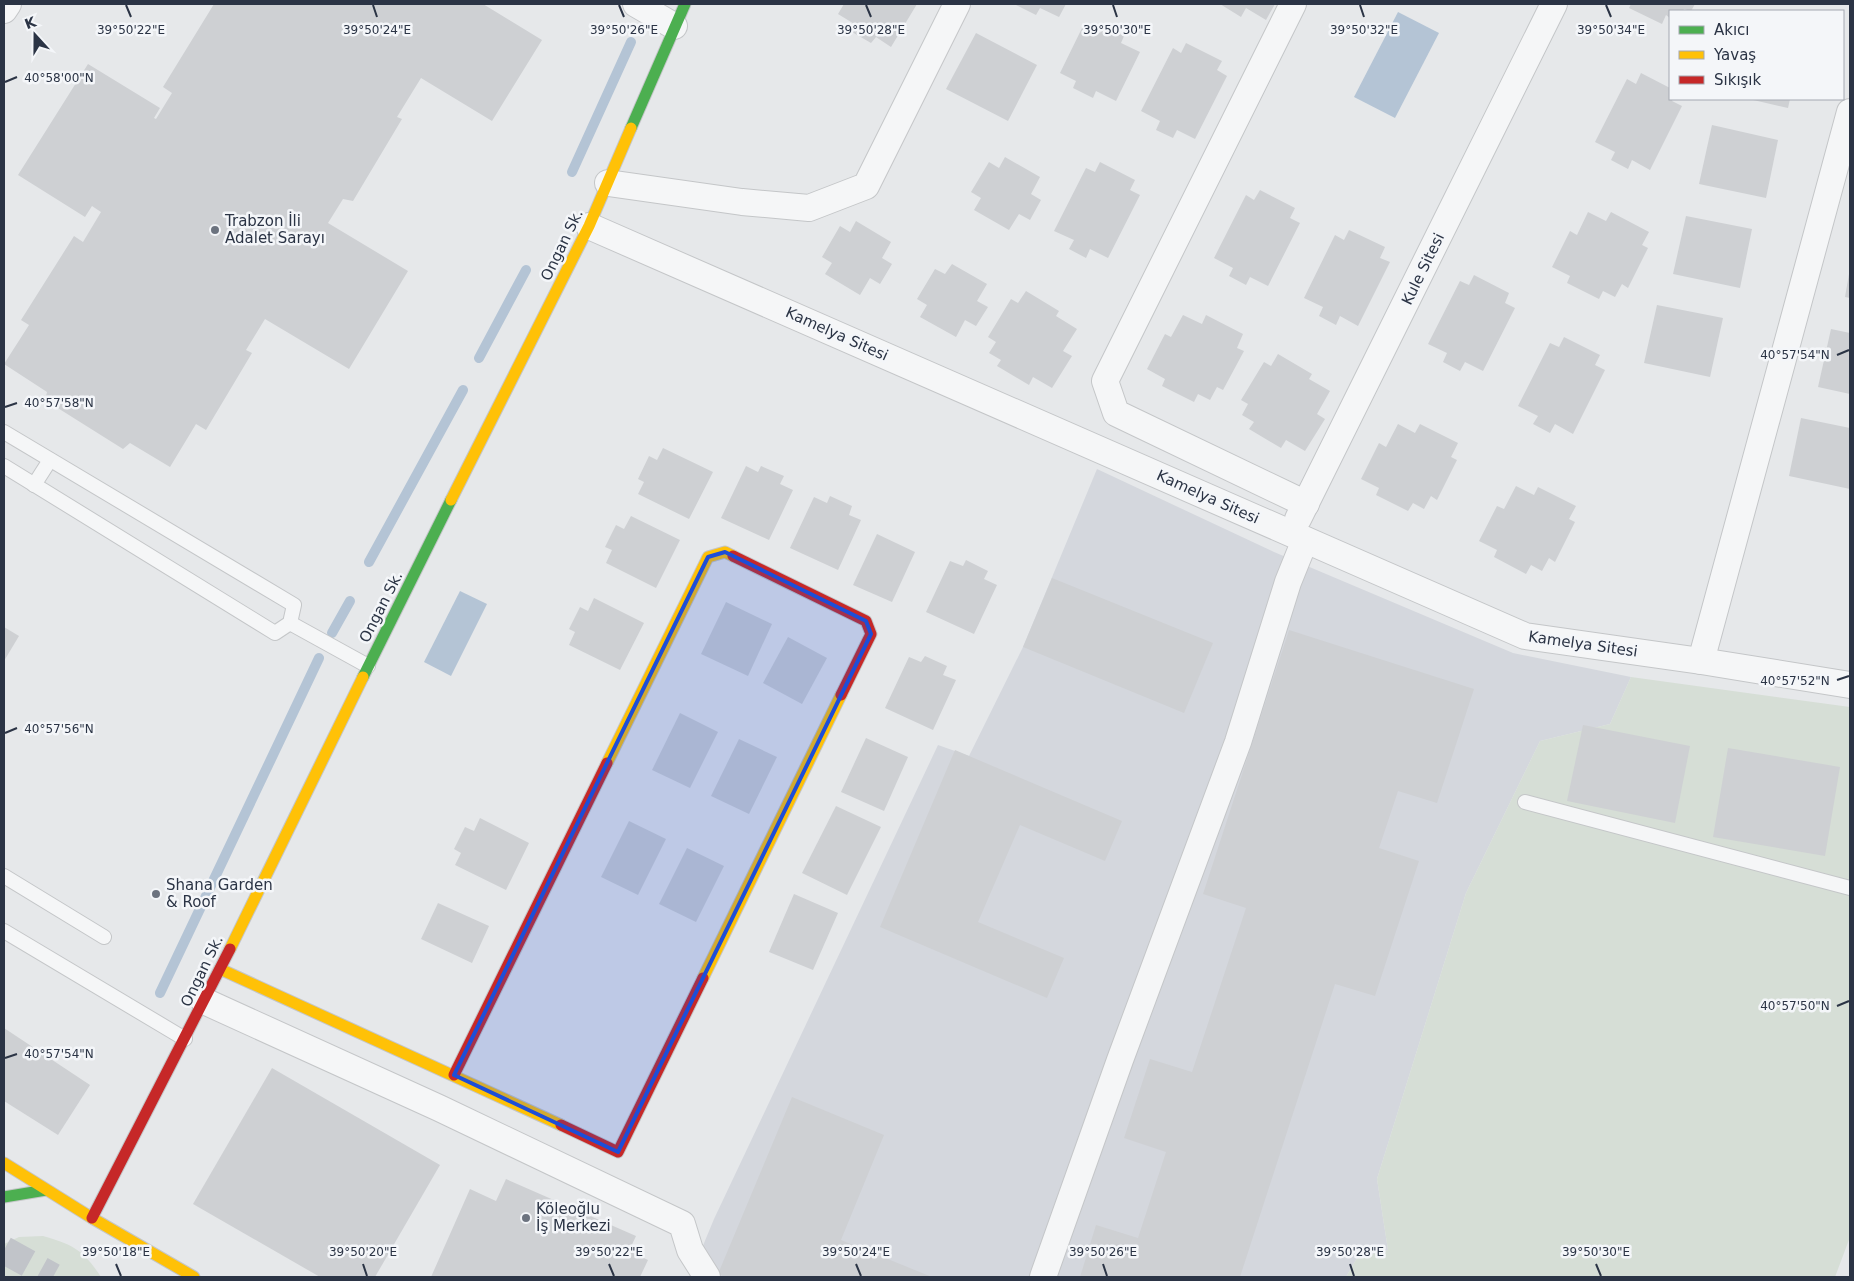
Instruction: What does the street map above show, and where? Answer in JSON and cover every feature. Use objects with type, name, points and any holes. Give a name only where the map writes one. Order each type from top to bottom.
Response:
[{"type":"main road","name":"Ongan Sk.","points":[[92,1218],[185,1039],[368,666],[589,226],[679,15]]},
{"type":"main road","points":[[220,969],[618,1152],[871,634],[866,621],[725,552],[708,557],[454,1075]]},
{"type":"main road","points":[[4,1163],[92,1218],[194,1277]]},
{"type":"main road","points":[[4,1197],[46,1190]]},
{"type":"main road","points":[[136,1244],[143,1261]]},
{"type":"street","points":[[4,10],[8,4]]},
{"type":"street","points":[[636,4],[679,15]]},
{"type":"street","points":[[608,183],[742,202],[809,208],[866,186],[958,4]]},
{"type":"street","points":[[1293,4],[1105,381],[1116,413],[1306,504]]},
{"type":"street","name":"Kule Sitesi","points":[[1043,1277],[1120,1060],[1238,742],[1288,582],[1306,504],[1554,4]]},
{"type":"street","points":[[1701,661],[1850,112]]},
{"type":"street","name":"Kamelya Sitesi","points":[[589,226],[1525,636],[1701,661],[1850,685]]},
{"type":"street","points":[[204,1001],[440,1108],[682,1224],[690,1250],[707,1277]]},
{"type":"lane","points":[[4,432],[294,605],[290,624],[275,633],[4,466]]},
{"type":"lane","points":[[34,485],[50,460]]},
{"type":"lane","points":[[290,624],[368,666]]},
{"type":"lane","points":[[1524,802],[1850,888]]},
{"type":"lane","points":[[4,876],[104,937]]},
{"type":"lane","points":[[4,931],[185,1039]]},
{"type":"highlighted area","points":[[725,552],[866,621],[871,634],[618,1152],[454,1075],[708,557]]},
{"type":"shaded area","points":[[1097,469],[1274,552],[1513,653],[1631,677],[1610,724],[1540,741],[1466,893],[1377,1179],[1388,1250],[1357,1258],[1346,1277],[690,1277],[714,1219],[938,745],[969,756],[1023,647]]},
{"type":"shaded area","points":[[1631,677],[1850,707],[1850,1237],[1835,1277],[1346,1277],[1357,1258],[1388,1250],[1377,1179],[1466,893],[1540,741],[1610,724]]},
{"type":"shaded area","points":[[43,1236],[63,1242],[77,1250],[89,1260],[101,1277],[4,1277],[4,1244],[19,1237]]},
{"type":"water","points":[[1398,12],[1439,33],[1395,118],[1354,97]]},
{"type":"water","points":[[460,591],[487,604],[451,676],[424,662]]},
{"type":"building","name":"Trabzon İli Adalet Sarayı","points":[[214,4],[483,4],[542,40],[492,121],[421,78],[397,117],[402,119],[353,201],[343,199],[328,223],[408,271],[349,369],[265,319],[246,350],[252,353],[206,430],[196,424],[170,467],[130,443],[123,449],[45,400],[47,392],[4,364],[29,325],[21,320],[74,236],[83,242],[101,212],[92,206],[85,217],[18,175],[88,64],[160,108],[154,118],[156,119],[172,93],[163,87]]},
{"type":"building","points":[[844,4],[917,4],[891,47],[876,37],[871,43],[852,32],[856,25],[838,14]]},
{"type":"building","points":[[1014,4],[1066,4],[1059,17],[1040,8],[1036,15]]},
{"type":"building","points":[[1220,4],[1275,4],[1266,20],[1246,8],[1241,17]]},
{"type":"building","points":[[1631,4],[1695,4],[1692,10],[1669,10],[1669,17],[1666,15],[1662,24],[1629,8]]},
{"type":"building","points":[[1084,24],[1100,33],[1104,27],[1124,36],[1121,43],[1140,52],[1116,101],[1096,91],[1093,98],[1073,88],[1076,81],[1060,73]]},
{"type":"building","points":[[976,33],[1037,65],[1008,121],[946,89]]},
{"type":"building","points":[[1186,43],[1222,61],[1217,70],[1227,76],[1195,139],[1177,130],[1173,138],[1156,130],[1160,121],[1141,111],[1173,48],[1181,53]]},
{"type":"building","points":[[1641,73],[1669,87],[1669,100],[1682,106],[1650,170],[1632,160],[1628,169],[1611,160],[1615,152],[1595,142],[1627,79],[1636,84]]},
{"type":"building","points":[[1753,100],[1790,100],[1788,108]]},
{"type":"building","points":[[1712,125],[1778,140],[1766,198],[1699,184]]},
{"type":"building","points":[[1005,157],[1040,177],[1031,194],[1041,200],[1030,220],[1019,214],[1009,230],[974,210],[981,198],[971,192],[989,162],[999,168]]},
{"type":"building","points":[[1100,162],[1135,180],[1130,190],[1140,195],[1108,258],[1090,249],[1086,258],[1069,249],[1074,240],[1054,231],[1086,168],[1095,172]]},
{"type":"building","points":[[1260,190],[1295,208],[1290,218],[1300,223],[1268,286],[1250,277],[1246,285],[1229,276],[1233,268],[1214,258],[1246,195],[1254,200]]},
{"type":"building","points":[[1588,212],[1606,221],[1611,212],[1649,232],[1642,245],[1648,248],[1628,288],[1622,284],[1615,297],[1603,291],[1599,299],[1567,283],[1570,276],[1552,267],[1570,231],[1577,235]]},
{"type":"building","points":[[1686,216],[1752,229],[1740,288],[1673,274]]},
{"type":"building","points":[[856,221],[891,242],[882,258],[892,264],[880,284],[870,278],[860,295],[825,274],[832,263],[822,257],[840,226],[850,232]]},
{"type":"building","points":[[1349,230],[1385,247],[1380,258],[1390,262],[1358,326],[1340,316],[1336,325],[1319,316],[1323,307],[1304,298],[1335,235],[1344,240]]},
{"type":"building","points":[[952,264],[987,284],[977,301],[988,307],[976,326],[965,320],[956,337],[920,317],[927,305],[917,299],[935,269],[945,274]]},
{"type":"building","points":[[1850,274],[1850,298],[1845,297]]},
{"type":"building","points":[[1474,275],[1509,293],[1505,303],[1515,308],[1483,371],[1465,362],[1460,371],[1443,362],[1447,353],[1428,344],[1460,281],[1469,285]]},
{"type":"building","points":[[1026,291],[1059,311],[1056,316],[1077,329],[1063,351],[1072,356],[1052,388],[1033,377],[1029,385],[997,366],[1001,360],[989,353],[996,342],[988,337],[1011,299],[1018,303]]},
{"type":"building","points":[[1657,305],[1723,318],[1710,377],[1644,363]]},
{"type":"building","points":[[1183,315],[1202,324],[1206,315],[1243,334],[1237,348],[1244,351],[1223,390],[1217,387],[1210,400],[1198,394],[1194,402],[1162,386],[1165,379],[1147,369],[1165,334],[1171,337]]},
{"type":"building","points":[[1831,329],[1850,333],[1850,394],[1818,387]]},
{"type":"building","points":[[1564,337],[1600,355],[1595,365],[1605,370],[1573,434],[1555,424],[1550,433],[1533,424],[1538,416],[1518,406],[1550,343],[1559,347]]},
{"type":"building","points":[[1278,354],[1312,374],[1309,379],[1330,391],[1317,414],[1325,419],[1305,451],[1286,440],[1281,448],[1249,429],[1254,422],[1242,415],[1248,404],[1241,400],[1264,362],[1271,366]]},
{"type":"building","points":[[1801,418],[1850,428],[1850,489],[1789,476]]},
{"type":"building","points":[[1398,424],[1415,433],[1420,424],[1458,443],[1451,457],[1457,460],[1437,500],[1431,496],[1424,509],[1413,503],[1408,511],[1376,495],[1379,488],[1361,479],[1379,443],[1386,447]]},
{"type":"building","points":[[663,448],[713,472],[689,519],[638,494],[644,482],[638,479],[649,456],[657,460]]},
{"type":"building","points":[[746,466],[758,472],[761,466],[784,476],[780,484],[793,490],[769,540],[721,518]]},
{"type":"building","points":[[1516,486],[1534,495],[1538,487],[1576,506],[1569,519],[1575,522],[1555,562],[1549,558],[1542,571],[1531,565],[1526,574],[1494,557],[1497,550],[1479,541],[1497,506],[1504,509]]},
{"type":"building","points":[[830,496],[852,506],[849,515],[861,520],[838,570],[790,548],[814,497],[827,503]]},
{"type":"building","points":[[631,516],[680,540],[656,588],[606,563],[612,550],[605,547],[616,525],[624,529]]},
{"type":"building","points":[[877,534],[915,552],[892,602],[853,585]]},
{"type":"building","points":[[966,560],[988,571],[984,579],[997,585],[974,634],[926,612],[950,561],[963,566]]},
{"type":"building","points":[[1052,578],[1213,643],[1184,713],[1023,647]]},
{"type":"building","points":[[594,598],[644,623],[620,670],[569,645],[575,632],[569,629],[580,607],[588,611]]},
{"type":"building","points":[[726,602],[772,624],[748,676],[701,654]]},
{"type":"building","points":[[4,627],[19,636],[4,661]]},
{"type":"building","points":[[1289,630],[1474,689],[1437,803],[1398,791],[1379,848],[1419,861],[1375,996],[1335,984],[1240,1277],[1080,1277],[1096,1225],[1138,1238],[1166,1152],[1124,1138],[1150,1059],[1192,1072],[1246,908],[1203,894]]},
{"type":"building","points":[[788,637],[827,658],[802,704],[763,683]]},
{"type":"building","points":[[925,656],[947,666],[943,675],[956,680],[933,730],[885,708],[909,657],[921,662]]},
{"type":"building","points":[[680,713],[718,732],[690,788],[652,770]]},
{"type":"building","points":[[1583,725],[1690,746],[1675,823],[1567,801]]},
{"type":"building","points":[[866,738],[908,757],[884,811],[841,792]]},
{"type":"building","points":[[739,739],[777,757],[749,814],[711,796]]},
{"type":"building","points":[[1728,748],[1840,767],[1825,856],[1713,837]]},
{"type":"building","points":[[955,750],[1122,821],[1105,861],[1020,825],[978,922],[1064,958],[1047,998],[880,927]]},
{"type":"building","points":[[836,806],[881,827],[847,895],[802,873]]},
{"type":"building","points":[[480,818],[529,843],[506,890],[455,865],[461,853],[454,849],[465,827],[474,831]]},
{"type":"building","points":[[629,821],[666,839],[638,895],[601,877]]},
{"type":"building","points":[[687,848],[724,866],[696,922],[659,904]]},
{"type":"building","points":[[794,894],[838,913],[813,970],[769,952]]},
{"type":"building","points":[[438,903],[489,926],[472,963],[421,939]]},
{"type":"building","points":[[4,1028],[90,1085],[58,1135],[4,1101]]},
{"type":"building","points":[[272,1068],[440,1165],[375,1277],[320,1277],[193,1204]]},
{"type":"building","points":[[792,1097],[884,1135],[841,1240],[932,1277],[725,1277],[718,1274]]},
{"type":"building","name":"Köleoğlu İş Merkezi","points":[[506,1179],[636,1236],[629,1251],[648,1260],[640,1277],[431,1277],[470,1189],[496,1201]]},
{"type":"waterway","points":[[572,172],[631,42]]},
{"type":"waterway","points":[[479,358],[526,270]]},
{"type":"waterway","points":[[369,562],[463,390]]},
{"type":"waterway","points":[[332,633],[350,601]]},
{"type":"waterway","points":[[160,993],[319,658]]},
{"type":"tunnel","points":[[4,1250],[53,1277]]},
{"type":"traffic: fast","points":[[631,128],[685,4]]},
{"type":"traffic: fast","points":[[363,677],[451,500]]},
{"type":"traffic: fast","points":[[4,1197],[46,1190]]},
{"type":"traffic: slow","points":[[451,500],[589,226],[631,128]]},
{"type":"traffic: slow","points":[[607,763],[708,557],[725,552],[733,556]]},
{"type":"traffic: slow","points":[[230,949],[363,677]]},
{"type":"traffic: slow","points":[[703,978],[841,695]]},
{"type":"traffic: slow","points":[[220,969],[561,1125]]},
{"type":"traffic: slow","points":[[4,1163],[92,1218],[194,1277]]},
{"type":"traffic: jam","points":[[733,556],[866,621],[871,634],[841,695]]},
{"type":"traffic: jam","points":[[454,1075],[607,763]]},
{"type":"traffic: jam","points":[[92,1218],[230,949]]},
{"type":"traffic: jam","points":[[561,1125],[618,1152],[703,978]]},
{"type":"place","name":"Trabzon İli Adalet Sarayı","points":[[215,230]]},
{"type":"place","name":"Shana Garden & Roof","points":[[156,894]]},
{"type":"place","name":"Köleoğlu İş Merkezi","points":[[526,1218]]}]
